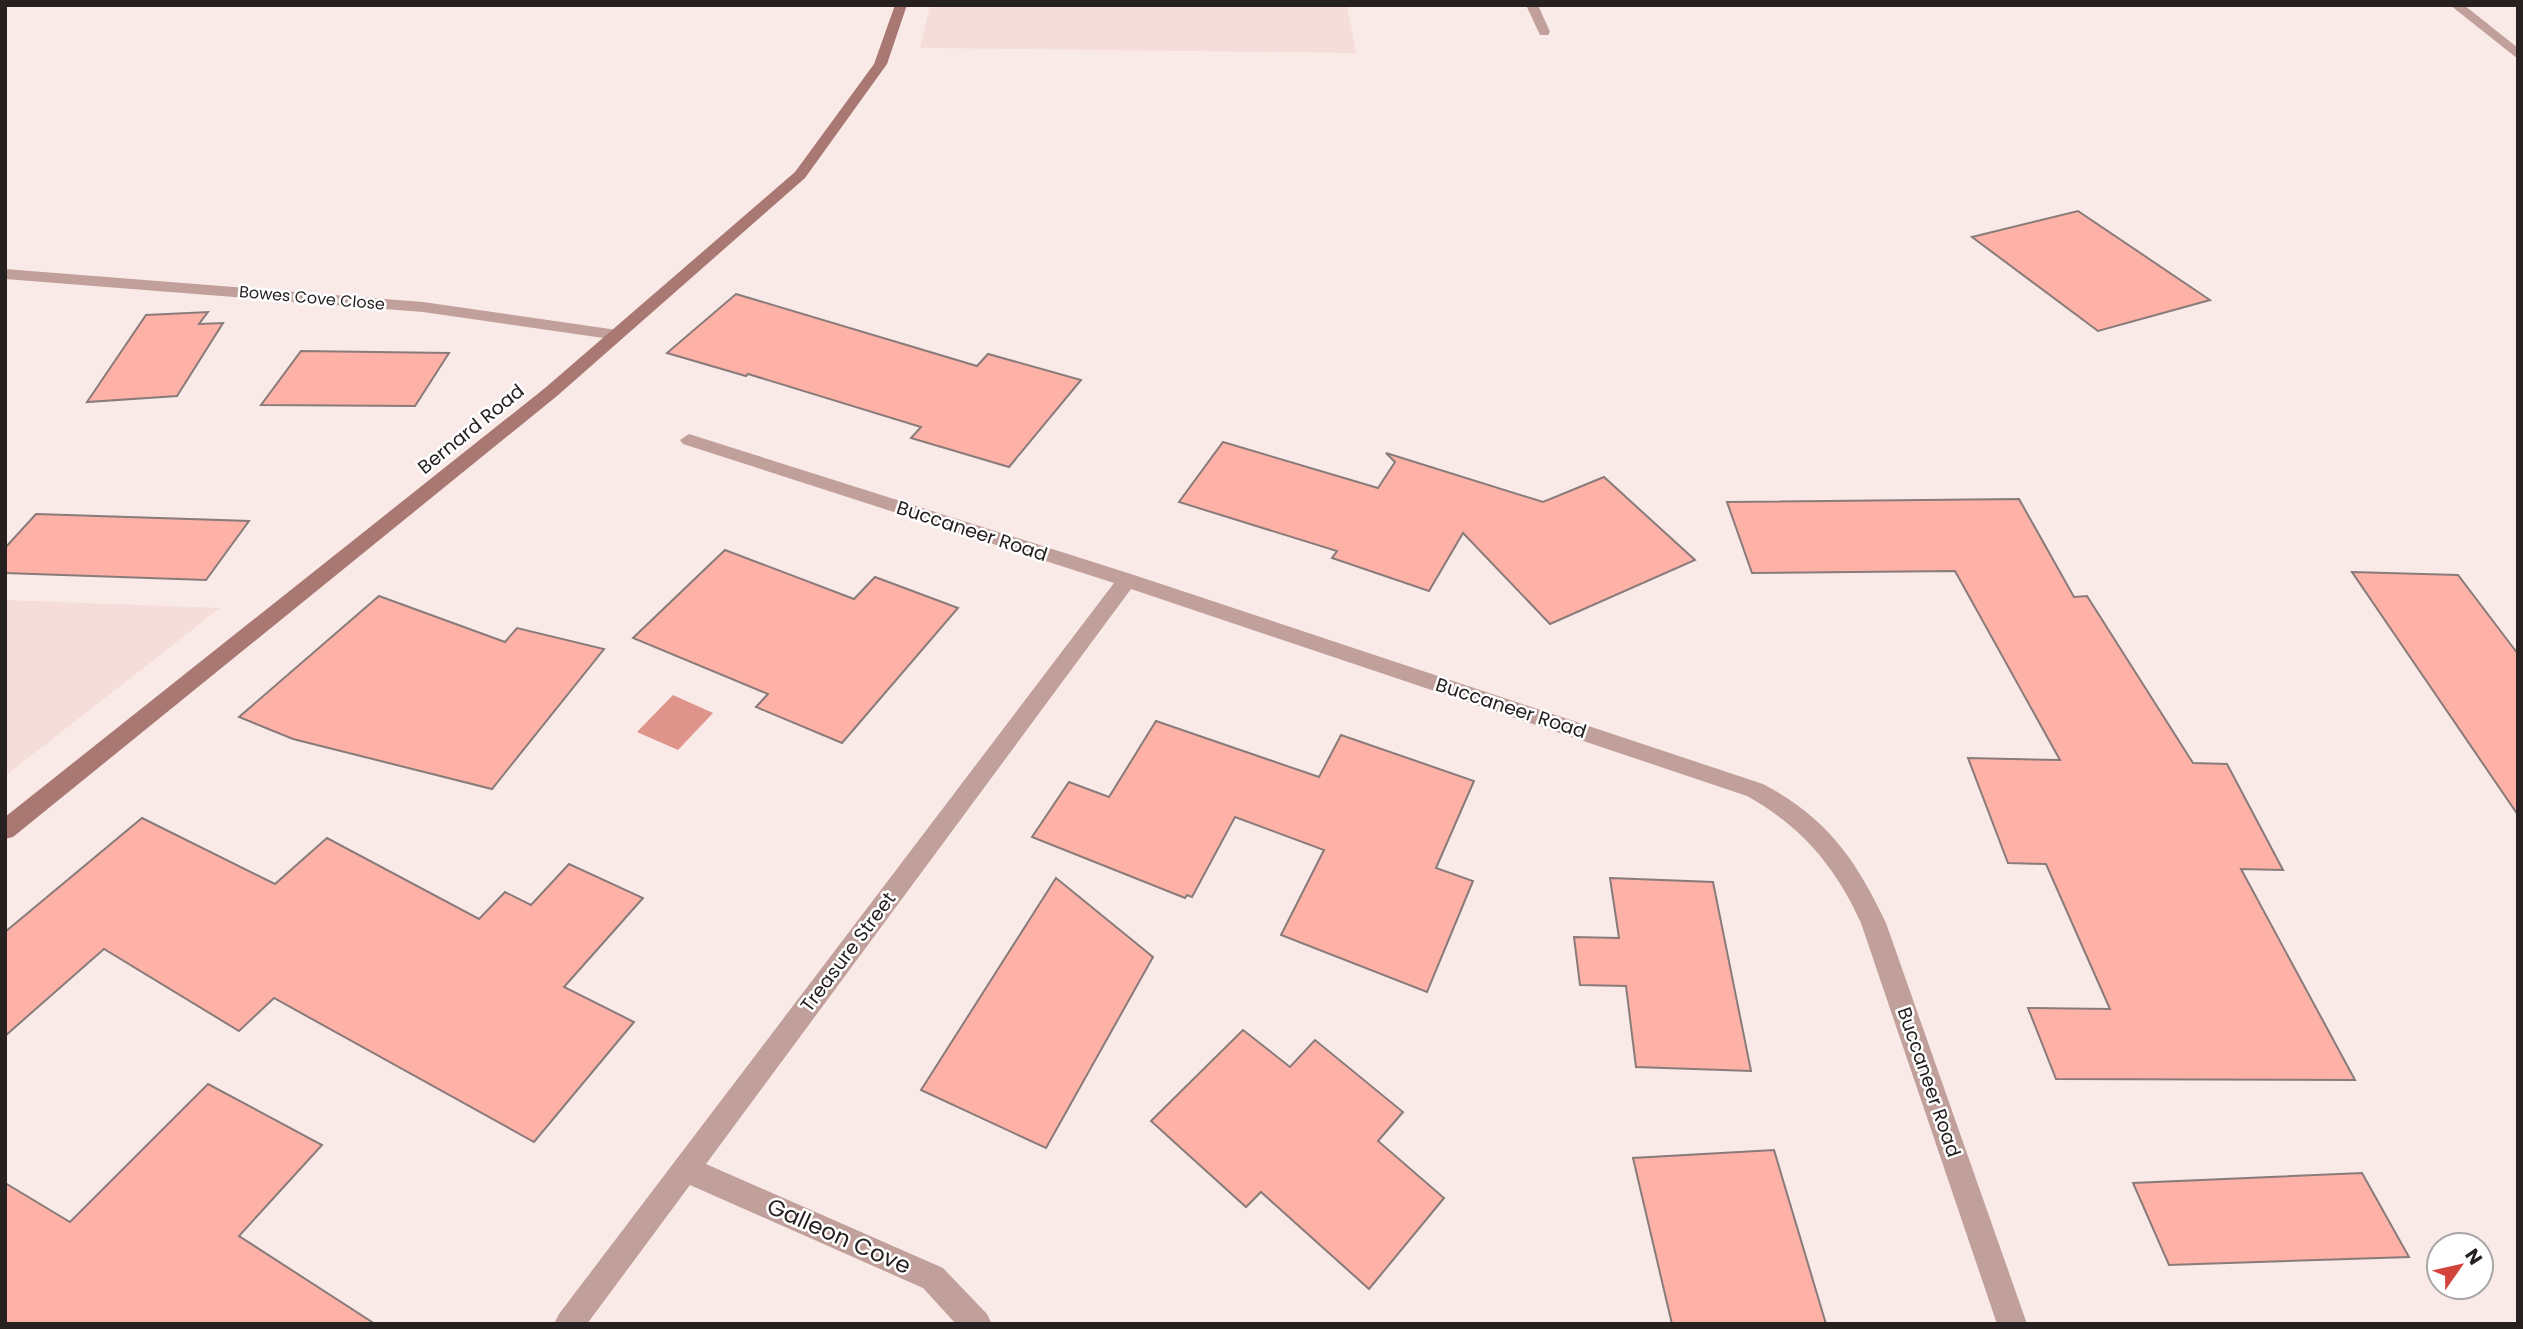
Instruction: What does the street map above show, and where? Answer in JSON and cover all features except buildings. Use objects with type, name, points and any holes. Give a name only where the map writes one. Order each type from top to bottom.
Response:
[{"type":"main road","name":"Bernard Road","points":[[5,830],[551,392],[800,175],[880,64],[901,5]]},
{"type":"street","points":[[1532,5],[1544,32]]},
{"type":"street","points":[[2456,5],[2518,55]]},
{"type":"street","name":"Bowes Cove Close","points":[[5,274],[423,307],[617,335]]},
{"type":"street","name":"Buccaneer Road","points":[[689,440],[1127,580],[1755,790],[1787,807],[1806,822],[1841,862],[1863,900],[1890,969],[2012,1324]]},
{"type":"street","name":"Treasure Street","points":[[569,1324],[1127,580]]},
{"type":"street","name":"Galleon Cove","points":[[686,1169],[933,1278],[977,1324]]},
{"type":"shaded area","points":[[930,5],[1347,5],[1356,53],[920,48]]},
{"type":"shaded area","points":[[5,600],[220,608],[5,776]]},
{"type":"shaded area","points":[[673,695],[713,713],[678,750],[637,732]]}]
